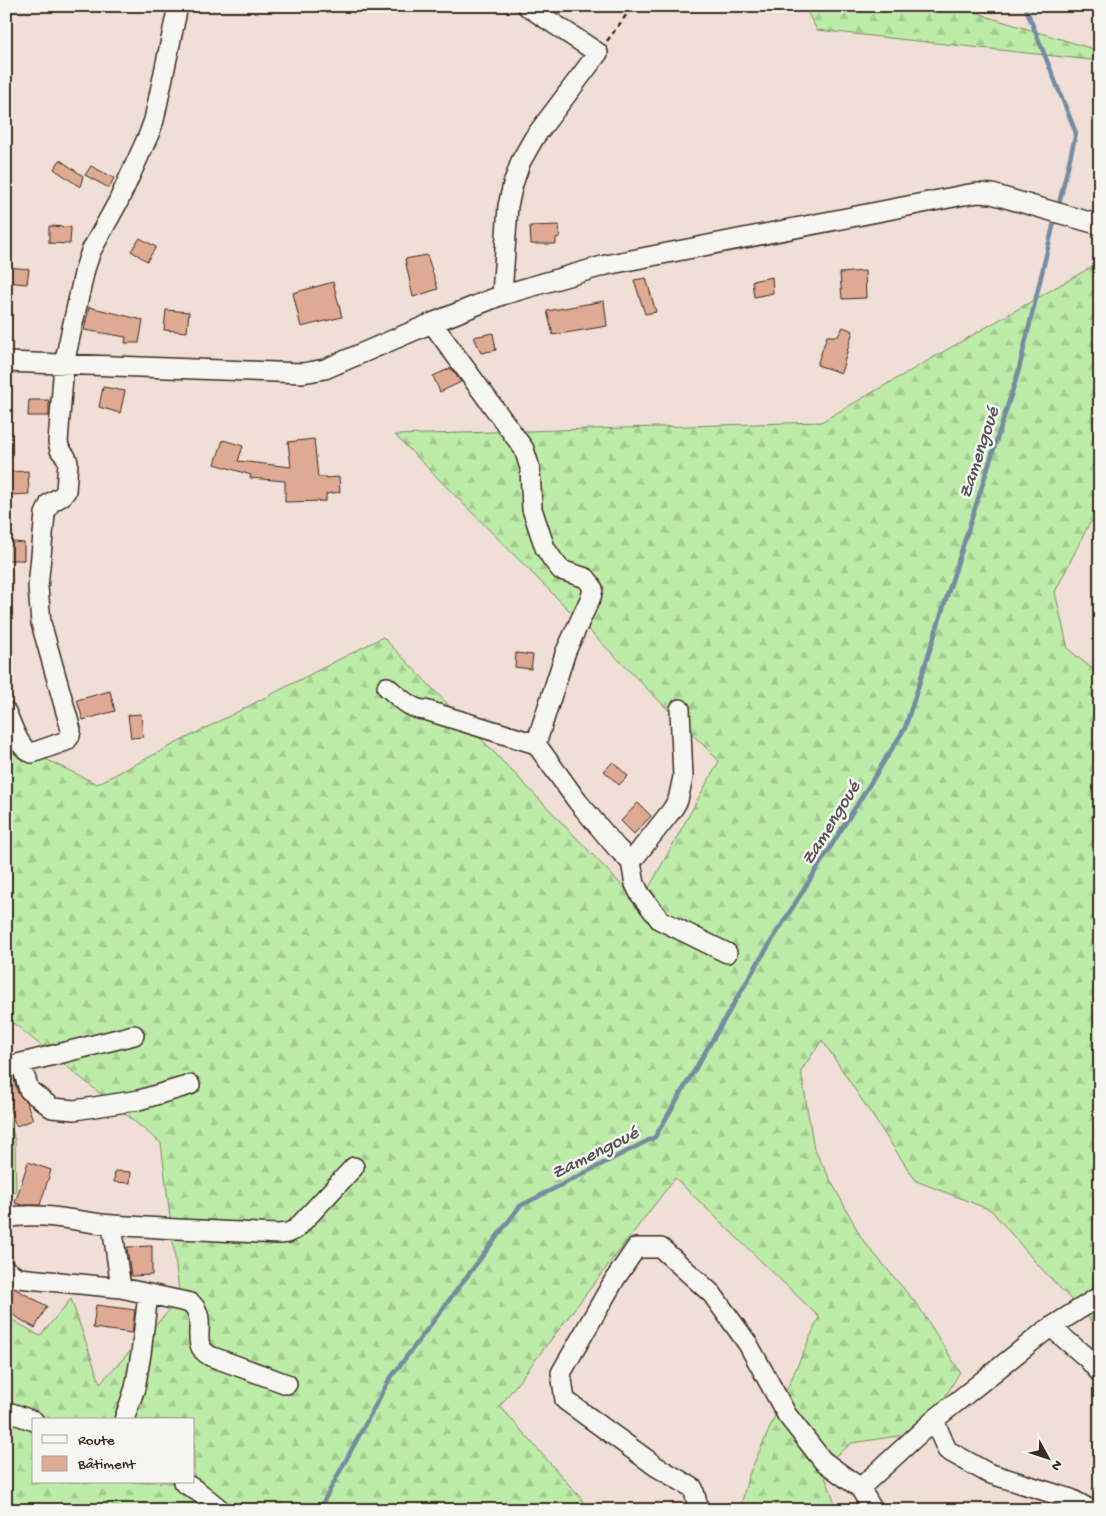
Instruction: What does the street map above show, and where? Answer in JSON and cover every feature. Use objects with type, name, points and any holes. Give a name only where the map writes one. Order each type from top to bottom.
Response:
[{"type":"street","points":[[6,712],[21,746],[26,752],[32,753],[66,741],[70,736],[71,730],[41,624],[38,587],[45,514],[50,503],[62,496],[66,491],[68,462],[60,450],[58,442],[64,364],[85,269],[91,251],[118,202],[150,134],[178,6]]},
{"type":"street","points":[[502,295],[508,206],[521,161],[534,138],[598,53],[527,6]]},
{"type":"street","points":[[6,362],[303,373],[325,369],[502,295],[606,265],[978,193],[992,194],[1100,226]]},
{"type":"street","points":[[432,323],[524,449],[530,468],[532,509],[545,548],[561,570],[586,578],[593,589],[592,597],[566,651],[536,744]]},
{"type":"street","points":[[387,687],[412,707],[419,710],[425,710],[536,744],[578,802],[631,862],[640,894],[660,920],[727,953]]},
{"type":"street","points":[[631,862],[672,810],[682,788],[684,777],[680,709]]},
{"type":"street","points":[[134,1035],[14,1065],[29,1090],[52,1108],[75,1110],[139,1100],[190,1085]]},
{"type":"street","points":[[6,1218],[40,1216],[112,1225],[288,1233],[296,1230],[354,1167]]},
{"type":"street","points":[[112,1225],[121,1288]]},
{"type":"street","points":[[699,1510],[693,1488],[658,1467],[565,1400],[561,1373],[615,1279],[636,1248],[661,1248],[712,1294],[748,1344],[787,1415],[822,1461],[860,1488],[873,1510]]},
{"type":"street","points":[[6,1270],[18,1278],[28,1280],[121,1288],[191,1303],[196,1308],[199,1316],[200,1346],[205,1353],[287,1384]]},
{"type":"street","points":[[125,1418],[135,1388],[148,1294]]},
{"type":"street","points":[[860,1488],[934,1420],[1051,1327],[1100,1296]]},
{"type":"street","points":[[1051,1327],[1087,1358],[1100,1373]]},
{"type":"street","points":[[6,1411],[32,1420]]},
{"type":"street","points":[[934,1420],[947,1450],[988,1474],[1071,1499],[1091,1510]]},
{"type":"street","points":[[185,1484],[221,1510]]},
{"type":"path","points":[[598,53],[633,6]]},
{"type":"green space","points":[[804,6],[964,6],[988,17],[1100,51],[1100,61],[817,30]]},
{"type":"green space","points":[[1100,262],[1100,515],[1089,524],[1055,592],[1068,649],[1100,675],[1100,883],[1094,924],[1100,923],[1100,1330],[1038,1265],[991,1210],[916,1181],[822,1040],[801,1071],[814,1149],[862,1239],[919,1307],[960,1372],[924,1432],[852,1443],[821,1467],[838,1510],[740,1510],[748,1477],[819,1317],[675,1178],[500,1406],[591,1510],[6,1510],[6,1316],[40,1336],[71,1299],[100,1383],[180,1299],[161,1143],[6,1017],[6,740],[97,784],[383,637],[640,904],[719,761],[395,435],[821,422]]},
{"type":"green space","points":[[6,1112],[15,1140],[16,1193],[6,1192]]},
{"type":"building","points":[[60,160],[83,176],[80,187],[54,169]]},
{"type":"building","points":[[91,166],[114,178],[109,188],[85,175]]},
{"type":"building","points":[[559,225],[560,237],[556,238],[556,244],[531,244],[530,226]]},
{"type":"building","points":[[49,226],[71,227],[70,244],[49,243]]},
{"type":"building","points":[[140,238],[156,247],[147,261],[131,251]]},
{"type":"building","points":[[427,255],[438,289],[413,297],[405,259]]},
{"type":"building","points":[[7,267],[29,269],[27,284],[6,282]]},
{"type":"building","points":[[865,271],[866,298],[842,299],[840,273]]},
{"type":"building","points":[[772,277],[773,293],[754,297],[752,281]]},
{"type":"building","points":[[646,278],[656,312],[645,314],[634,280]]},
{"type":"building","points":[[333,282],[342,317],[301,327],[293,293]]},
{"type":"building","points":[[604,301],[607,326],[553,335],[547,311]]},
{"type":"building","points":[[89,307],[143,320],[139,343],[125,343],[126,337],[84,330]]},
{"type":"building","points":[[166,310],[189,312],[187,332],[164,330]]},
{"type":"building","points":[[843,327],[853,331],[841,373],[817,365],[827,336],[838,336]]},
{"type":"building","points":[[493,333],[496,350],[481,353],[474,337]]},
{"type":"building","points":[[451,368],[461,382],[440,392],[433,376]]},
{"type":"building","points":[[103,387],[125,391],[120,413],[99,407]]},
{"type":"building","points":[[29,400],[49,400],[49,416],[28,416]]},
{"type":"building","points":[[314,439],[318,477],[339,477],[340,492],[326,494],[326,501],[285,502],[285,481],[250,478],[251,475],[215,464],[223,440],[243,446],[238,461],[291,467],[288,442]]},
{"type":"building","points":[[28,471],[29,494],[9,495],[8,472]]},
{"type":"building","points":[[6,541],[24,543],[24,560],[6,560]]},
{"type":"building","points":[[516,653],[533,655],[531,669],[515,667]]},
{"type":"building","points":[[110,691],[115,711],[83,720],[77,700]]},
{"type":"building","points":[[141,714],[143,737],[131,738],[128,715]]},
{"type":"building","points":[[613,762],[628,776],[619,785],[604,771]]},
{"type":"building","points":[[638,803],[651,816],[634,834],[621,821]]},
{"type":"building","points":[[13,1077],[18,1093],[27,1103],[33,1120],[16,1126],[6,1099],[6,1078]]},
{"type":"building","points":[[28,1162],[51,1170],[40,1205],[15,1203]]},
{"type":"building","points":[[115,1171],[131,1172],[130,1183],[114,1182]]},
{"type":"building","points":[[152,1246],[152,1275],[131,1276],[127,1247]]},
{"type":"building","points":[[6,1284],[47,1306],[35,1328],[6,1311]]},
{"type":"building","points":[[96,1305],[135,1310],[132,1333],[93,1328]]},
{"type":"waterway","name":"Zamengoué","points":[[1025,6],[1076,133],[1058,208]]},
{"type":"waterway","name":"Zamengoué","points":[[319,1510],[389,1380],[520,1206],[655,1137],[759,961],[905,728],[1018,373],[1055,218]]}]
